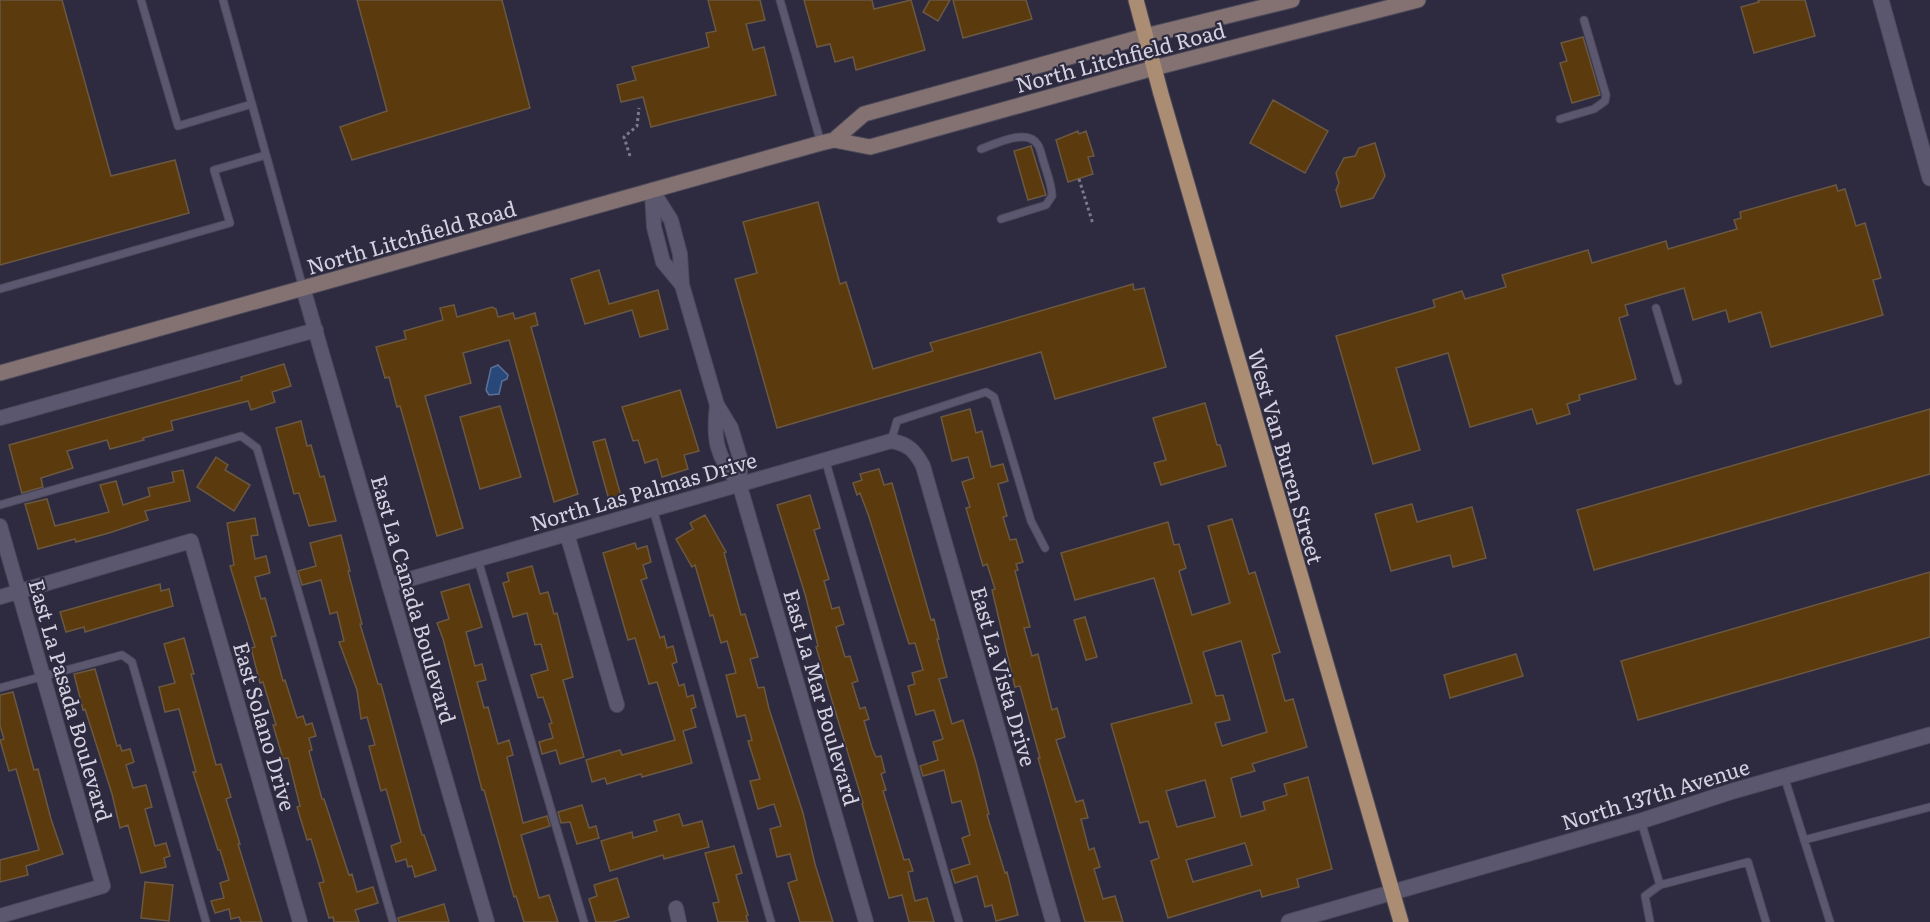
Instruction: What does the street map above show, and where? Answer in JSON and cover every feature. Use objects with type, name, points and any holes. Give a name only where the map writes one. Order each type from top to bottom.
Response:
[{"type":"main road","name":"West Van Buren Street","points":[[1136,0],[1401,922]]},
{"type":"main road","name":"North Litchfield Road","points":[[0,373],[827,141],[864,114],[1145,36],[1292,0]]},
{"type":"main road","name":"North Litchfield Road","points":[[827,141],[870,147],[1154,68],[1418,0]]},
{"type":"street","points":[[1881,0],[1930,178]]},
{"type":"street","name":"East La Mar Boulevard","points":[[652,190],[671,220],[680,254],[682,285],[717,405],[731,428],[741,461],[739,483],[866,922]]},
{"type":"street","name":"East La Canada Boulevard","points":[[303,288],[487,922]]},
{"type":"street","points":[[0,418],[316,330]]},
{"type":"street","name":"North Las Palmas Drive","points":[[389,585],[891,441]]},
{"type":"street","name":"East La Vista Drive","points":[[891,441],[909,446],[923,466],[1053,922]]},
{"type":"street","name":"East La Pasada Boulevard","points":[[0,526],[103,886],[0,916]]},
{"type":"street","points":[[567,534],[617,705]]},
{"type":"street","name":"East Solano Drive","points":[[19,592],[191,541],[300,922]]},
{"type":"street","points":[[0,597],[19,592]]},
{"type":"street","name":"North 137th Avenue","points":[[1289,922],[1930,735]]},
{"type":"lane","points":[[141,0],[178,126],[252,104]]},
{"type":"lane","points":[[223,0],[303,288]]},
{"type":"lane","points":[[780,0],[827,141]]},
{"type":"lane","points":[[1560,119],[1594,109],[1605,101],[1606,95],[1584,20]]},
{"type":"lane","points":[[981,148],[1019,137],[1033,139],[1039,145],[1050,182],[1052,196],[1046,206],[1000,219]]},
{"type":"lane","points":[[0,289],[230,223],[214,170],[266,155]]},
{"type":"lane","points":[[1656,308],[1678,381]]},
{"type":"lane","points":[[891,441],[897,421],[986,392],[994,397],[1031,521],[1045,548]]},
{"type":"lane","points":[[0,505],[241,436],[257,448],[393,922]]},
{"type":"lane","points":[[825,459],[959,922]]},
{"type":"lane","points":[[653,509],[771,922]]},
{"type":"lane","points":[[478,560],[584,922]]},
{"type":"lane","points":[[0,688],[122,655],[132,662],[206,922]]},
{"type":"lane","points":[[1784,776],[1830,922]]},
{"type":"lane","points":[[1804,840],[1930,807]]},
{"type":"lane","points":[[1641,821],[1660,885]]},
{"type":"lane","points":[[1650,922],[1645,896],[1660,885],[1748,862],[1766,922]]},
{"type":"path","points":[[630,156],[624,137],[637,126],[639,108]]},
{"type":"path","points":[[1079,179],[1093,224]]},
{"type":"water","points":[[498,365],[508,375],[507,379],[502,381],[499,394],[489,395],[486,390],[491,368]]},
{"type":"building","points":[[0,0],[62,0],[111,176],[175,160],[189,213],[0,265]]},
{"type":"building","points":[[357,0],[502,0],[530,108],[352,160],[340,127],[387,111]]},
{"type":"building","points":[[708,0],[760,0],[765,20],[746,24],[753,50],[764,47],[776,95],[651,127],[643,97],[621,102],[617,85],[636,80],[632,67],[709,47],[706,33],[716,31]]},
{"type":"building","points":[[804,0],[872,0],[874,9],[911,0],[925,50],[856,70],[853,57],[835,62],[830,44],[817,47]]},
{"type":"building","points":[[930,0],[950,0],[938,21],[923,12]]},
{"type":"building","points":[[953,0],[1026,0],[1032,19],[963,38]]},
{"type":"building","points":[[1758,0],[1805,0],[1815,36],[1754,53],[1741,7],[1759,2]]},
{"type":"building","points":[[1583,37],[1600,95],[1572,103],[1560,63],[1567,61],[1561,43]]},
{"type":"building","points":[[1273,100],[1328,131],[1305,173],[1250,143]]},
{"type":"building","points":[[1078,131],[1079,134],[1086,131],[1094,156],[1088,157],[1093,174],[1068,182],[1056,140]]},
{"type":"building","points":[[1375,143],[1385,176],[1373,198],[1341,207],[1336,190],[1339,183],[1336,173],[1344,158],[1355,156],[1359,148]]},
{"type":"building","points":[[1031,146],[1046,195],[1028,200],[1014,151]]},
{"type":"building","points":[[1836,185],[1838,191],[1845,189],[1856,226],[1865,223],[1881,278],[1873,280],[1883,315],[1771,347],[1761,312],[1729,322],[1726,310],[1693,320],[1684,288],[1625,305],[1628,315],[1619,318],[1636,379],[1579,395],[1580,400],[1567,404],[1570,414],[1537,424],[1532,409],[1470,427],[1448,353],[1396,368],[1420,450],[1373,464],[1336,336],[1435,307],[1433,300],[1462,291],[1465,299],[1506,287],[1502,275],[1588,250],[1592,263],[1666,241],[1668,249],[1737,229],[1734,220],[1741,218],[1740,212]]},
{"type":"building","points":[[818,202],[840,284],[846,282],[873,369],[933,351],[930,343],[1133,284],[1134,290],[1144,288],[1166,367],[1055,399],[1041,352],[777,428],[735,279],[757,273],[743,222]]},
{"type":"building","points":[[599,270],[609,304],[658,290],[668,329],[640,337],[632,310],[585,324],[571,279]]},
{"type":"building","points":[[454,305],[457,317],[492,307],[496,309],[498,317],[513,313],[515,319],[535,313],[538,325],[531,327],[578,494],[554,502],[509,340],[463,353],[471,383],[425,396],[463,528],[437,536],[400,406],[397,407],[389,377],[385,378],[376,347],[406,339],[404,331],[443,320],[440,308]]},
{"type":"building","points":[[284,364],[291,386],[272,392],[275,402],[251,410],[248,401],[171,421],[173,430],[110,449],[107,440],[67,451],[73,468],[41,478],[43,487],[22,493],[9,445],[242,380],[241,377]]},
{"type":"building","points":[[680,390],[699,451],[684,455],[688,469],[662,477],[657,459],[645,463],[638,440],[633,441],[622,407]]},
{"type":"building","points":[[1205,403],[1217,445],[1220,445],[1226,466],[1161,485],[1154,463],[1166,460],[1153,418]]},
{"type":"building","points":[[500,406],[521,477],[480,489],[460,417]]},
{"type":"building","points":[[970,409],[976,433],[982,431],[991,467],[1003,464],[1008,481],[998,484],[1007,516],[1003,517],[1010,540],[1016,539],[1023,562],[1016,564],[1018,570],[1015,571],[1030,627],[1024,628],[1032,656],[1038,654],[1052,710],[1057,708],[1065,737],[1056,740],[1076,802],[1083,800],[1088,818],[1081,819],[1089,850],[1094,848],[1100,867],[1094,869],[1103,899],[1115,896],[1123,922],[1085,922],[1020,686],[1015,687],[992,590],[995,589],[987,564],[983,566],[966,508],[970,507],[962,482],[974,478],[968,457],[952,461],[941,417]]},
{"type":"building","points":[[1930,409],[1930,474],[1594,570],[1577,510]]},
{"type":"building","points":[[301,421],[307,446],[311,445],[320,477],[324,476],[336,521],[309,526],[299,493],[294,494],[276,428]]},
{"type":"building","points":[[605,439],[621,496],[609,500],[593,442]]},
{"type":"building","points":[[216,457],[228,465],[225,470],[250,485],[234,511],[197,487]]},
{"type":"building","points":[[879,469],[884,485],[892,483],[931,620],[934,619],[939,639],[937,639],[947,677],[939,679],[952,724],[963,720],[989,814],[987,815],[1005,873],[1007,872],[1018,915],[996,921],[992,905],[985,907],[977,876],[955,883],[951,870],[970,864],[962,838],[970,835],[961,801],[952,803],[944,770],[923,776],[920,766],[938,760],[933,742],[943,739],[934,710],[916,715],[908,686],[915,684],[912,673],[923,670],[915,643],[909,644],[868,514],[860,493],[857,495],[853,483],[862,480],[860,474]]},
{"type":"building","points":[[183,470],[190,501],[145,511],[148,520],[109,533],[38,549],[25,504],[47,499],[55,526],[109,512],[100,485],[116,481],[123,505],[150,496],[148,488],[174,482],[172,472]]},
{"type":"building","points":[[810,495],[820,528],[814,530],[829,579],[824,581],[832,609],[839,607],[844,624],[836,627],[845,657],[850,656],[858,681],[852,683],[860,709],[865,707],[869,719],[864,721],[872,748],[876,757],[881,756],[885,772],[881,774],[886,790],[883,791],[904,860],[909,859],[913,871],[908,872],[915,901],[927,898],[934,922],[909,922],[902,895],[889,898],[816,647],[818,646],[805,594],[777,505]]},
{"type":"building","points":[[1412,504],[1417,522],[1472,507],[1486,558],[1453,567],[1450,555],[1391,571],[1375,514]]},
{"type":"building","points":[[705,515],[726,552],[724,553],[741,615],[745,614],[758,657],[750,659],[758,688],[764,687],[803,813],[815,864],[833,922],[800,922],[788,883],[797,880],[790,854],[777,857],[770,829],[781,826],[774,804],[758,809],[750,781],[760,779],[748,741],[752,740],[745,715],[737,717],[726,675],[736,673],[727,641],[721,643],[713,615],[710,616],[695,565],[692,567],[676,539],[693,529],[690,523]]},
{"type":"building","points":[[255,518],[258,535],[251,536],[255,559],[266,556],[270,573],[255,577],[261,599],[265,598],[276,636],[271,637],[283,681],[285,680],[297,718],[303,716],[306,725],[312,723],[316,736],[309,738],[312,750],[309,751],[322,799],[324,799],[349,875],[352,874],[357,892],[373,887],[378,903],[355,910],[359,922],[334,922],[333,917],[329,918],[319,883],[324,882],[311,839],[307,840],[297,807],[300,806],[288,758],[283,759],[263,682],[260,683],[251,648],[255,647],[230,566],[234,565],[227,523]]},
{"type":"building","points":[[1232,519],[1249,574],[1255,572],[1280,652],[1272,655],[1285,701],[1293,699],[1307,747],[1252,764],[1255,771],[1231,778],[1241,817],[1265,810],[1263,802],[1287,795],[1284,784],[1308,777],[1332,869],[1297,879],[1299,887],[1262,897],[1260,890],[1168,918],[1151,861],[1159,858],[1148,821],[1140,823],[1111,724],[1192,703],[1154,578],[1075,600],[1061,553],[1168,522],[1174,545],[1179,544],[1186,568],[1179,571],[1192,615],[1230,603],[1208,526]],"holes":[[[1241,641],[1267,732],[1222,746],[1215,723],[1230,720],[1223,695],[1216,696],[1203,652]],[[1205,780],[1215,817],[1177,827],[1166,791]],[[1245,843],[1252,865],[1193,882],[1186,860]]]},
{"type":"building","points":[[341,535],[362,624],[360,624],[378,684],[381,684],[422,835],[424,835],[436,870],[415,877],[412,866],[408,867],[406,859],[396,862],[391,846],[401,842],[386,789],[381,791],[369,746],[375,745],[367,717],[361,719],[357,690],[339,642],[344,641],[337,612],[330,614],[321,580],[302,585],[298,571],[316,566],[310,543]]},
{"type":"building","points":[[635,543],[637,549],[647,546],[651,562],[643,565],[647,578],[641,580],[660,638],[664,636],[667,648],[673,646],[677,662],[672,664],[679,686],[684,684],[687,697],[693,695],[696,707],[691,709],[696,727],[683,731],[692,763],[607,784],[605,778],[592,782],[586,760],[620,750],[622,755],[675,740],[657,682],[649,684],[635,638],[628,640],[603,553]]},
{"type":"building","points":[[532,566],[540,594],[548,592],[554,614],[557,613],[573,677],[563,680],[584,757],[560,764],[556,750],[542,754],[539,742],[553,738],[549,724],[552,723],[543,697],[538,698],[531,675],[548,670],[541,644],[535,645],[527,613],[513,617],[503,583],[509,581],[507,573]]},
{"type":"building","points":[[1930,572],[1930,637],[1638,720],[1621,661]]},
{"type":"building","points":[[160,584],[161,591],[169,589],[173,606],[85,632],[84,627],[66,632],[60,612]]},
{"type":"building","points":[[469,584],[482,627],[466,632],[475,666],[482,664],[486,680],[477,682],[484,708],[488,707],[498,744],[509,740],[513,755],[507,757],[523,823],[547,816],[550,826],[521,835],[539,898],[549,895],[558,922],[524,922],[516,896],[514,897],[484,790],[482,790],[437,623],[449,619],[441,592]]},
{"type":"building","points":[[1085,617],[1097,657],[1086,660],[1074,620]]},
{"type":"building","points":[[184,638],[194,674],[191,674],[216,765],[221,764],[231,797],[226,799],[262,922],[241,922],[239,917],[231,919],[229,909],[215,913],[211,901],[224,898],[220,883],[229,880],[193,772],[196,772],[179,709],[165,712],[159,687],[175,683],[164,644]]},
{"type":"building","points":[[1516,654],[1523,676],[1450,698],[1444,675]]},
{"type":"building","points":[[95,669],[117,746],[120,745],[122,751],[130,749],[134,762],[126,765],[133,788],[146,785],[152,807],[145,809],[155,846],[166,843],[170,856],[164,858],[166,867],[141,873],[128,825],[120,828],[112,794],[85,709],[83,710],[74,674]]},
{"type":"building","points":[[13,692],[34,770],[38,769],[63,854],[26,866],[28,875],[0,882],[0,860],[39,850],[16,769],[9,771],[0,740],[4,739],[0,726],[0,695]]},
{"type":"building","points":[[582,805],[589,828],[596,826],[599,838],[577,844],[570,822],[561,823],[558,812]]},
{"type":"building","points":[[679,814],[683,826],[702,821],[709,847],[664,859],[663,855],[610,871],[601,841],[632,832],[633,838],[657,831],[654,821]]},
{"type":"building","points":[[734,846],[742,873],[736,875],[748,922],[718,922],[713,903],[719,902],[705,853]]},
{"type":"building","points":[[617,878],[629,917],[612,922],[596,922],[589,899],[597,896],[594,885]]},
{"type":"building","points":[[145,882],[173,885],[169,921],[141,918]]},
{"type":"building","points":[[444,904],[449,922],[399,922],[398,918]]}]
